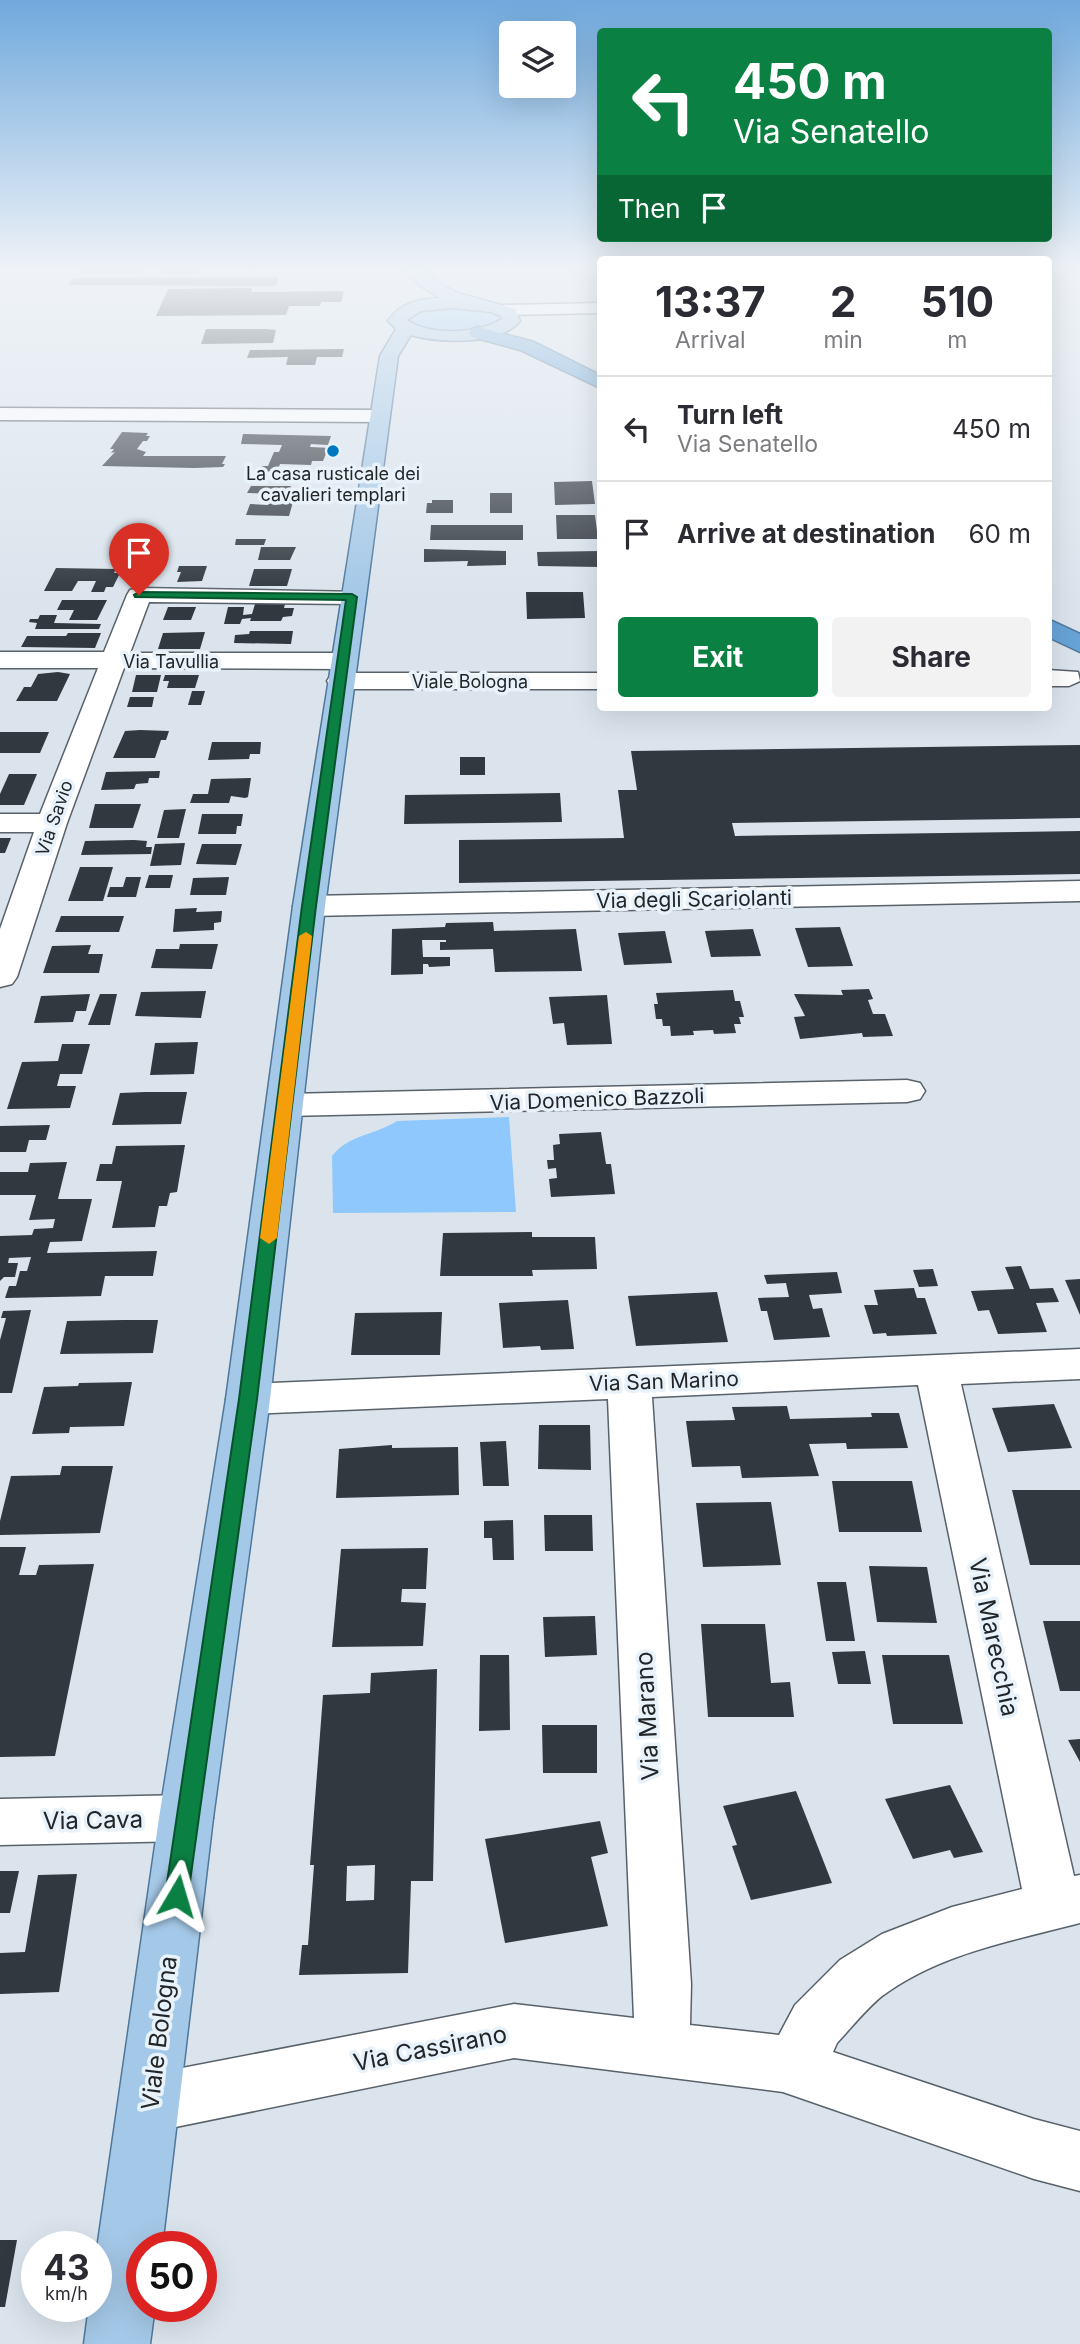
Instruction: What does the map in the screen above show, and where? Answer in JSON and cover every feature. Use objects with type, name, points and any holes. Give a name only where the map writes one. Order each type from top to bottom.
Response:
[{"type":"highway","points":[[1052,609],[1080,624]]},
{"type":"highway","points":[[1052,629],[1080,644]]},
{"type":"main road","name":"Viale Bologna","points":[[117,2344],[151,2103],[186,1818],[248,1399],[341,671],[378,416],[387,379]]},
{"type":"street","points":[[0,414],[378,416]]},
{"type":"street","name":"Via Savio","points":[[3,959],[112,661],[139,595],[352,597]]},
{"type":"street","name":"Via Tavullia","points":[[0,660],[112,661],[341,671]]},
{"type":"street","name":"Viale Bologna","points":[[341,671],[597,681]]},
{"type":"street","points":[[0,823],[52,823]]},
{"type":"street","name":"Via degli Scariolanti","points":[[309,906],[1080,891]]},
{"type":"street","name":"Via Domenico Bazzoli","points":[[286,1105],[907,1091]]},
{"type":"street","name":"Via San Marino","points":[[248,1399],[1080,1364]]},
{"type":"street","name":"Via Marecchia","points":[[936,1369],[1067,1902]]},
{"type":"street","name":"Via Marano","points":[[629,1382],[662,1984],[663,2018],[653,2048]]},
{"type":"street","name":"Via Cava","points":[[0,1822],[186,1818]]},
{"type":"street","points":[[794,2068],[816,2024],[860,1979],[902,1952],[952,1932],[1067,1902]]},
{"type":"street","name":"Via Cassirano","points":[[151,2103],[514,2031],[794,2068],[1034,2150],[1080,2161]]},
{"type":"shaded area","points":[[509,1117],[516,1212],[333,1213],[332,1156],[346,1143],[397,1121]]},
{"type":"building","points":[[122,432],[148,433],[146,436],[150,436],[147,441],[143,441],[137,449],[146,452],[143,456],[226,456],[222,464],[225,464],[223,467],[194,468],[102,466],[115,452],[111,453],[114,449],[110,449]]},
{"type":"building","points":[[243,434],[331,436],[328,445],[311,444],[310,447],[332,448],[327,451],[323,461],[312,461],[311,465],[280,464],[277,472],[259,471],[262,466],[268,466],[274,452],[279,452],[282,445],[241,444]]},
{"type":"building","points":[[592,481],[595,504],[555,505],[554,482]]},
{"type":"building","points":[[251,486],[291,486],[288,494],[247,493]]},
{"type":"building","points":[[490,493],[512,493],[512,513],[490,513]]},
{"type":"building","points":[[432,500],[453,500],[453,513],[426,513],[427,503],[432,503]]},
{"type":"building","points":[[269,502],[293,502],[289,516],[246,515],[250,504],[268,505]]},
{"type":"building","points":[[556,515],[595,515],[597,539],[557,539]]},
{"type":"building","points":[[431,525],[523,525],[523,540],[430,540]]},
{"type":"building","points":[[236,539],[266,539],[264,545],[235,545]]},
{"type":"building","points":[[261,547],[296,547],[290,560],[258,560]]},
{"type":"building","points":[[424,549],[506,551],[506,565],[467,566],[468,561],[424,562]]},
{"type":"building","points":[[597,551],[597,567],[538,566],[537,552]]},
{"type":"building","points":[[179,566],[207,566],[202,581],[177,582],[181,572],[177,572]]},
{"type":"building","points":[[56,568],[116,569],[114,573],[120,573],[113,587],[106,587],[104,592],[91,592],[96,581],[78,581],[72,591],[44,591]]},
{"type":"building","points":[[254,569],[292,569],[287,586],[249,586]]},
{"type":"building","points":[[526,592],[583,592],[585,618],[527,619]]},
{"type":"building","points":[[62,600],[107,600],[97,620],[69,620],[74,610],[57,610]]},
{"type":"building","points":[[255,604],[285,604],[284,608],[294,608],[292,616],[283,617],[281,621],[250,621],[251,618],[242,619],[240,624],[224,624],[228,607],[244,607],[243,615],[252,614]]},
{"type":"building","points":[[168,607],[196,607],[191,620],[163,620]]},
{"type":"building","points":[[40,615],[57,615],[54,623],[101,624],[99,629],[35,629],[37,623],[29,622],[30,619],[38,619]]},
{"type":"building","points":[[250,631],[293,631],[291,644],[234,643],[235,635],[249,634]]},
{"type":"building","points":[[205,632],[200,649],[158,649],[163,633]]},
{"type":"building","points":[[68,633],[101,633],[95,648],[21,647],[27,636],[66,636]]},
{"type":"building","points":[[38,674],[70,674],[57,701],[16,701],[24,687],[31,687]]},
{"type":"building","points":[[136,675],[161,675],[157,692],[132,692]]},
{"type":"building","points":[[165,675],[199,675],[195,688],[167,688],[169,681],[163,681]]},
{"type":"building","points":[[192,691],[205,691],[201,705],[188,705]]},
{"type":"building","points":[[130,697],[154,697],[152,707],[127,707]]},
{"type":"building","points":[[125,731],[169,731],[166,740],[161,740],[155,758],[113,758]]},
{"type":"building","points":[[0,732],[49,732],[40,753],[0,753]]},
{"type":"building","points":[[212,742],[261,742],[260,754],[250,754],[249,759],[208,760]]},
{"type":"building","points":[[1080,745],[1080,818],[732,823],[735,836],[1080,831],[1080,874],[459,883],[459,840],[624,838],[618,790],[637,790],[631,751]]},
{"type":"building","points":[[460,757],[485,757],[485,775],[460,775]]},
{"type":"building","points":[[160,771],[159,778],[149,778],[148,783],[136,784],[134,789],[101,790],[106,772]]},
{"type":"building","points":[[9,774],[37,774],[24,805],[0,805],[0,794]]},
{"type":"building","points":[[251,778],[248,797],[231,796],[229,803],[190,803],[193,794],[208,794],[211,779]]},
{"type":"building","points":[[560,793],[562,822],[404,824],[405,795]]},
{"type":"building","points":[[95,804],[141,804],[133,828],[89,828]]},
{"type":"building","points":[[186,809],[179,838],[157,838],[164,810]]},
{"type":"building","points":[[202,814],[243,814],[236,834],[198,834]]},
{"type":"building","points":[[0,838],[11,838],[5,853],[0,853]]},
{"type":"building","points":[[85,841],[147,841],[146,847],[152,847],[151,854],[81,855]]},
{"type":"building","points":[[185,843],[181,865],[150,866],[155,844]]},
{"type":"building","points":[[202,844],[242,844],[236,865],[196,864]]},
{"type":"building","points":[[80,867],[113,867],[103,901],[68,901]]},
{"type":"building","points":[[149,875],[173,875],[170,888],[145,888]]},
{"type":"building","points":[[126,877],[141,877],[136,897],[107,897],[110,887],[123,887]]},
{"type":"building","points":[[229,877],[226,895],[190,895],[193,878]]},
{"type":"building","points":[[197,908],[196,912],[222,911],[221,922],[214,923],[214,930],[173,932],[175,909]]},
{"type":"building","points":[[61,916],[124,916],[119,932],[55,932]]},
{"type":"building","points":[[493,922],[494,931],[576,929],[582,971],[495,972],[493,949],[440,950],[440,942],[446,940],[422,940],[423,957],[450,957],[450,966],[429,967],[428,964],[423,964],[423,974],[391,975],[392,929],[445,927],[446,923]]},
{"type":"building","points":[[840,927],[853,966],[808,967],[795,928]]},
{"type":"building","points":[[753,929],[761,956],[711,957],[705,931]]},
{"type":"building","points":[[665,931],[672,963],[624,965],[618,933]]},
{"type":"building","points":[[180,944],[218,944],[212,969],[151,968],[156,949],[179,949]]},
{"type":"building","points":[[91,945],[88,954],[103,954],[99,973],[43,973],[52,946]]},
{"type":"building","points":[[869,989],[873,999],[868,1000],[873,1014],[885,1014],[893,1036],[863,1037],[862,1033],[800,1039],[794,1017],[805,1016],[794,994],[843,995],[841,990]]},
{"type":"building","points":[[733,990],[735,1001],[740,1001],[744,1017],[739,1017],[741,1024],[734,1024],[736,1033],[714,1034],[713,1030],[693,1031],[694,1035],[671,1036],[670,1026],[663,1026],[662,1019],[656,1019],[656,993]]},
{"type":"building","points":[[206,991],[201,1018],[135,1016],[141,992]]},
{"type":"building","points":[[90,994],[86,1011],[76,1011],[73,1022],[34,1023],[41,996]]},
{"type":"building","points":[[100,994],[117,994],[110,1025],[88,1025]]},
{"type":"building","points":[[607,995],[612,1044],[567,1045],[564,1023],[553,1024],[549,997]]},
{"type":"building","points":[[198,1042],[194,1074],[150,1075],[155,1043]]},
{"type":"building","points":[[62,1044],[90,1044],[82,1074],[60,1074],[57,1086],[76,1086],[70,1108],[7,1109],[22,1062],[58,1061]]},
{"type":"building","points":[[187,1092],[181,1124],[112,1125],[120,1093]]},
{"type":"building","points":[[50,1125],[46,1140],[29,1140],[26,1152],[0,1152],[0,1126]]},
{"type":"building","points":[[601,1132],[606,1164],[611,1164],[615,1194],[551,1197],[549,1179],[557,1178],[556,1168],[548,1169],[547,1160],[554,1160],[553,1145],[560,1144],[559,1134]]},
{"type":"building","points":[[185,1145],[177,1192],[170,1193],[167,1206],[159,1206],[155,1227],[112,1228],[122,1181],[96,1181],[100,1164],[112,1164],[116,1146]]},
{"type":"building","points":[[67,1162],[58,1199],[92,1199],[82,1241],[50,1242],[47,1253],[157,1251],[153,1276],[105,1276],[101,1296],[5,1298],[9,1286],[16,1286],[20,1271],[27,1271],[31,1257],[9,1258],[8,1263],[18,1263],[15,1277],[4,1277],[0,1281],[0,1236],[32,1235],[34,1229],[53,1228],[55,1219],[29,1220],[36,1195],[0,1195],[0,1172],[28,1172],[30,1163]]},
{"type":"building","points":[[532,1232],[532,1237],[595,1237],[597,1269],[532,1270],[533,1276],[440,1276],[443,1233]]},
{"type":"building","points":[[1021,1266],[1030,1289],[1053,1288],[1059,1302],[1036,1303],[1047,1332],[998,1334],[989,1310],[978,1311],[971,1291],[1014,1289],[1005,1267]]},
{"type":"building","points":[[933,1269],[938,1286],[919,1287],[913,1270]]},
{"type":"building","points":[[837,1272],[842,1293],[809,1295],[813,1309],[822,1308],[830,1337],[774,1340],[767,1311],[761,1311],[758,1298],[789,1297],[786,1283],[767,1284],[764,1275]]},
{"type":"building","points":[[1080,1279],[1080,1315],[1065,1280]]},
{"type":"building","points":[[914,1288],[917,1298],[925,1298],[937,1334],[873,1334],[864,1305],[878,1305],[874,1290]]},
{"type":"building","points":[[717,1292],[728,1342],[636,1346],[628,1296]]},
{"type":"building","points":[[568,1300],[574,1349],[541,1350],[540,1346],[503,1348],[499,1303]]},
{"type":"building","points":[[31,1310],[12,1393],[0,1393],[0,1340],[6,1318],[1,1318],[3,1311]]},
{"type":"building","points":[[442,1312],[440,1355],[351,1355],[355,1313]]},
{"type":"building","points":[[158,1320],[153,1353],[60,1354],[67,1321]]},
{"type":"building","points":[[132,1382],[124,1426],[70,1427],[69,1433],[32,1434],[44,1387]]},
{"type":"building","points":[[1054,1404],[1072,1448],[1008,1452],[992,1408]]},
{"type":"building","points":[[787,1406],[790,1419],[872,1417],[871,1413],[899,1413],[908,1448],[847,1449],[846,1443],[809,1444],[819,1476],[742,1478],[740,1466],[692,1467],[686,1421],[735,1420],[732,1407]]},
{"type":"building","points":[[539,1425],[590,1425],[591,1470],[538,1469]]},
{"type":"building","points":[[506,1441],[509,1486],[483,1486],[480,1442]]},
{"type":"building","points":[[392,1445],[392,1448],[458,1447],[459,1495],[336,1498],[339,1449]]},
{"type":"building","points":[[62,1466],[113,1466],[100,1533],[0,1535],[0,1521],[11,1476],[60,1475]]},
{"type":"building","points":[[832,1481],[912,1481],[922,1532],[839,1532]]},
{"type":"building","points":[[1012,1490],[1080,1490],[1080,1565],[1030,1565]]},
{"type":"building","points":[[771,1502],[781,1565],[703,1567],[696,1503]]},
{"type":"building","points":[[544,1515],[592,1515],[593,1551],[545,1551]]},
{"type":"building","points":[[513,1520],[514,1560],[493,1560],[492,1538],[484,1538],[484,1521]]},
{"type":"building","points":[[0,1547],[26,1547],[19,1575],[36,1575],[39,1565],[94,1564],[55,1756],[0,1757]]},
{"type":"building","points":[[428,1548],[426,1589],[402,1589],[401,1602],[426,1603],[423,1646],[332,1647],[341,1549]]},
{"type":"building","points":[[869,1566],[927,1567],[937,1623],[877,1622]]},
{"type":"building","points":[[817,1582],[846,1582],[855,1641],[826,1641]]},
{"type":"building","points":[[595,1616],[597,1655],[545,1657],[543,1617]]},
{"type":"building","points":[[1043,1621],[1080,1621],[1080,1691],[1060,1691]]},
{"type":"building","points":[[701,1624],[765,1624],[771,1683],[790,1682],[794,1717],[708,1717]]},
{"type":"building","points":[[865,1651],[871,1684],[838,1684],[832,1652]]},
{"type":"building","points":[[480,1655],[509,1655],[510,1730],[479,1731]]},
{"type":"building","points":[[882,1655],[949,1655],[963,1724],[893,1724]]},
{"type":"building","points":[[437,1669],[433,1881],[411,1881],[408,1973],[299,1975],[302,1945],[308,1945],[314,1865],[310,1865],[323,1695],[370,1693],[371,1673]],"holes":[[[375,1865],[374,1900],[346,1901],[347,1866]]]},
{"type":"building","points":[[542,1725],[597,1725],[597,1773],[543,1773]]},
{"type":"building","points":[[1080,1739],[1080,1762],[1068,1740]]},
{"type":"building","points":[[950,1785],[983,1852],[954,1858],[950,1850],[913,1859],[885,1799]]},
{"type":"building","points":[[796,1791],[832,1883],[751,1900],[732,1846],[737,1845],[723,1806]]},
{"type":"building","points":[[600,1821],[608,1853],[591,1857],[608,1926],[505,1943],[485,1839]]},
{"type":"building","points":[[0,1871],[19,1871],[10,1913],[0,1913]]},
{"type":"building","points":[[77,1874],[59,1992],[0,1994],[0,1953],[25,1952],[38,1875]]},
{"type":"building","points":[[0,2240],[17,2240],[5,2307],[0,2307]]},
{"type":"slow traffic","points":[[269,1238],[306,936]]},
{"type":"place","name":"La casa rusticale dei cavalieri templari","points":[[333,451]]},
{"type":"route","points":[[139,595],[352,597],[309,906],[248,1399],[186,1818],[177,1896]]}]
